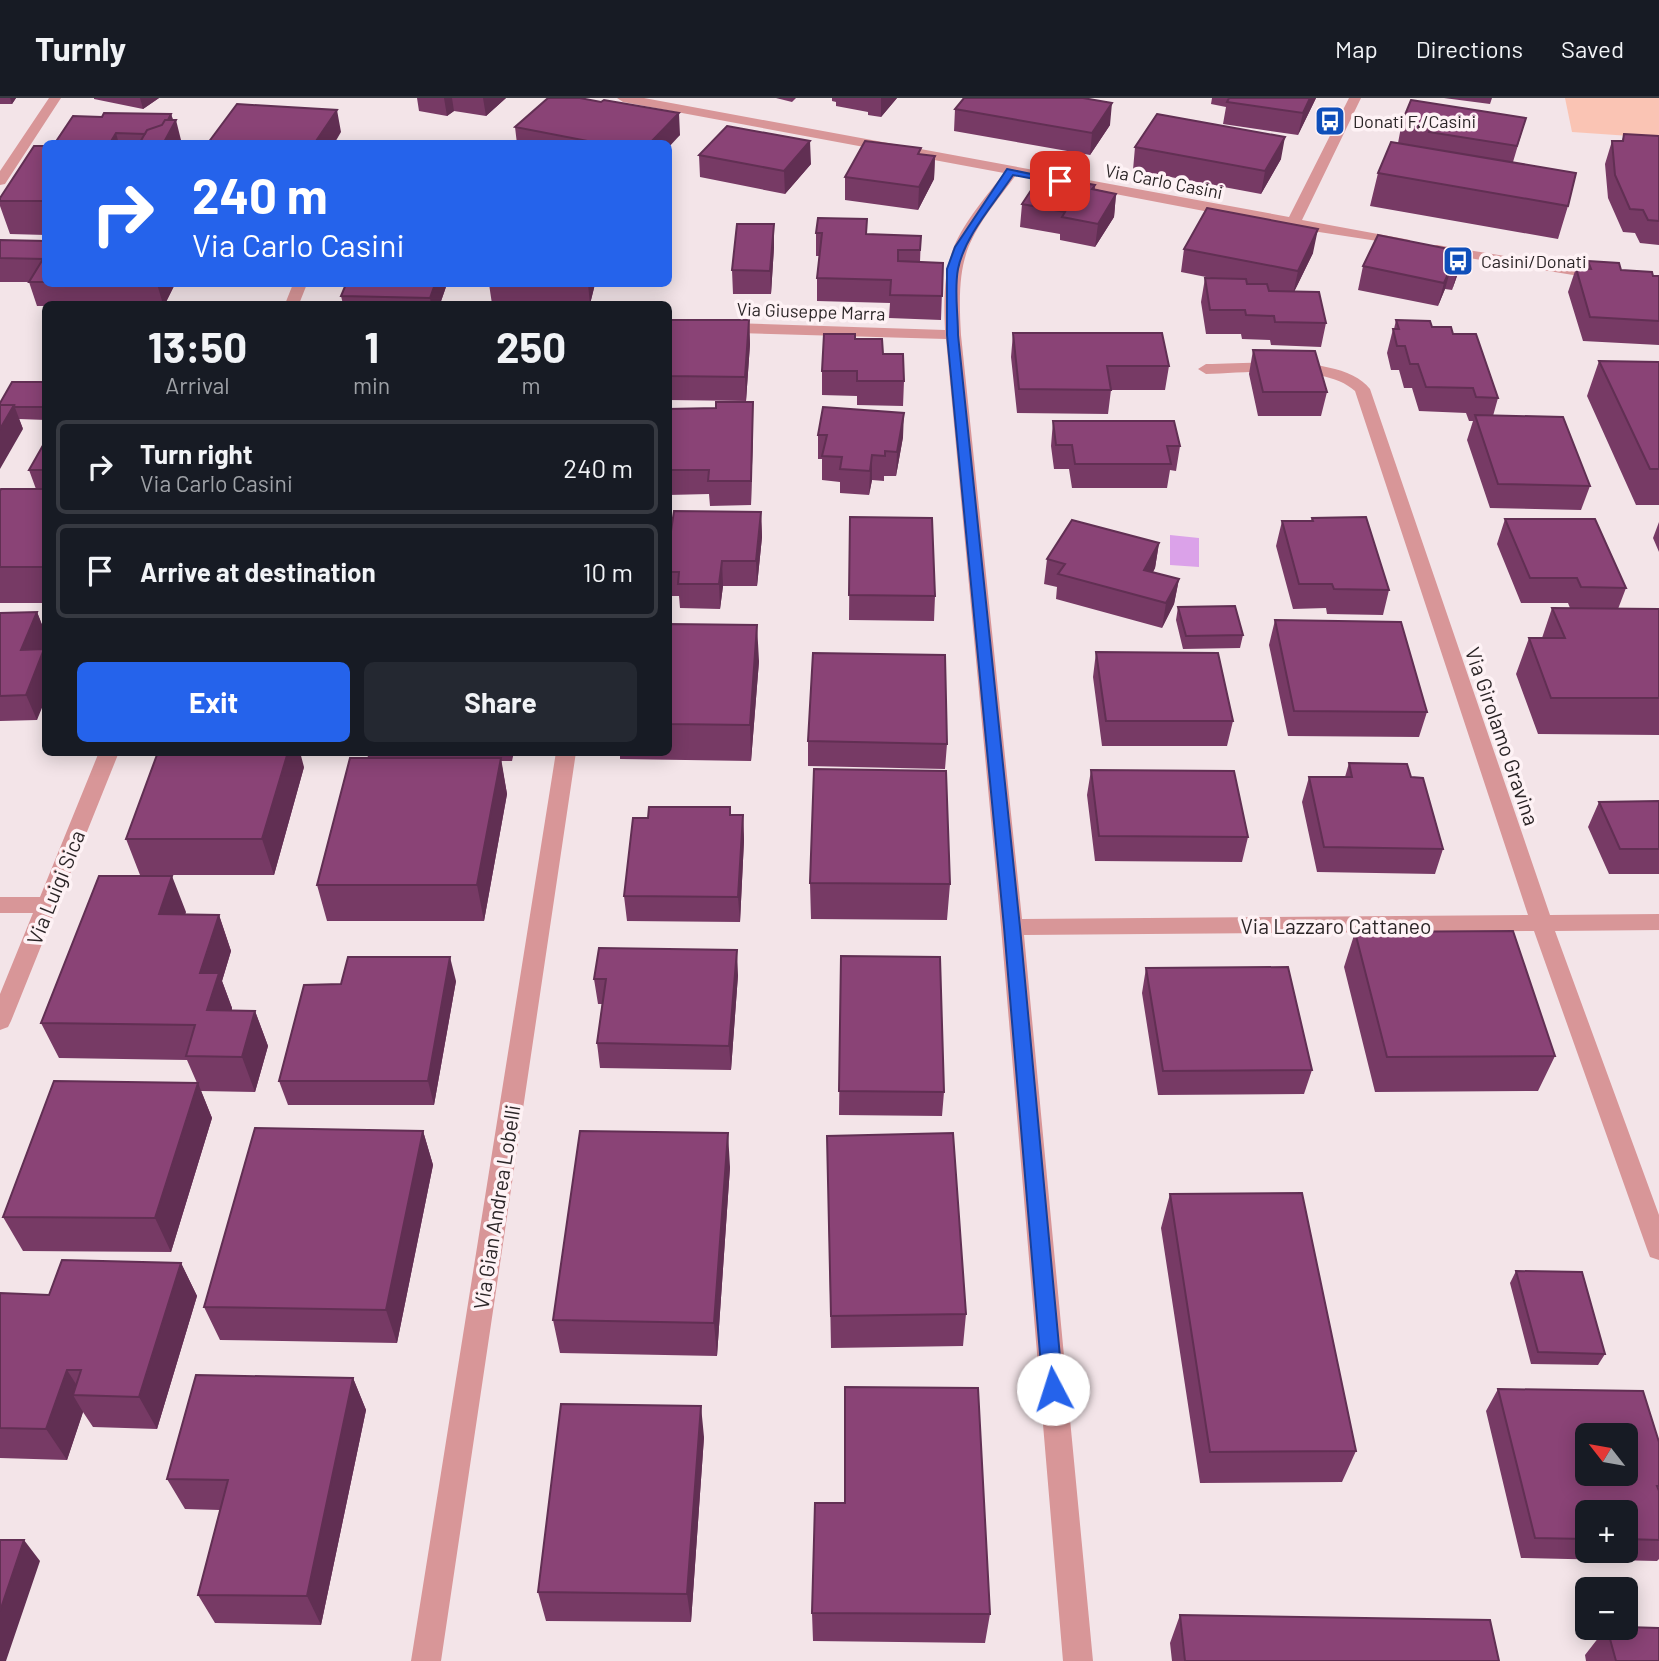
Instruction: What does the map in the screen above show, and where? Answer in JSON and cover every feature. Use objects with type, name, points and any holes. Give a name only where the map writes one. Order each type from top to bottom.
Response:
[{"type":"street","points":[[0,181],[55,98]]},
{"type":"street","name":"Via Carlo Casini","points":[[623,98],[1293,224],[1659,285]]},
{"type":"street","points":[[1293,224],[1355,98]]},
{"type":"street","points":[[1011,172],[973,225],[955,258],[951,281],[953,335],[1012,927],[1078,1661]]},
{"type":"street","name":"Via Giuseppe Marra","points":[[672,326],[953,335]]},
{"type":"street","name":"Via Girolamo Gravina","points":[[1206,369],[1326,371],[1349,377],[1358,383],[1542,924],[1659,1249]]},
{"type":"street","name":"Via Luigi Sica","points":[[0,1021],[107,756]]},
{"type":"street","name":"Via Gian Andrea Lobelli","points":[[426,1661],[565,756]]},
{"type":"street","points":[[0,905],[47,905]]},
{"type":"street","name":"Via Lazzaro Cattaneo","points":[[1012,927],[1659,922]]},
{"type":"shaded area","points":[[1565,98],[1659,98],[1659,138],[1572,132]]},
{"type":"shaded area","points":[[1170,535],[1199,538],[1199,567],[1170,565]]},
{"type":"building","points":[[548,98],[580,98],[601,102],[604,100],[679,113],[653,140],[582,140],[515,127]]},
{"type":"building","points":[[964,98],[1083,98],[1112,103],[1092,133],[955,109]]},
{"type":"building","points":[[1229,98],[1310,98],[1303,113],[1227,102]]},
{"type":"building","points":[[1411,100],[1526,118],[1517,146],[1429,132],[1431,127],[1402,122]]},
{"type":"building","points":[[237,104],[337,110],[317,140],[210,140]]},
{"type":"building","points":[[104,113],[171,114],[162,125],[147,130],[145,134],[116,133],[112,140],[57,140],[73,116],[102,117]]},
{"type":"building","points":[[1157,114],[1285,137],[1265,171],[1135,147]]},
{"type":"building","points":[[165,120],[176,120],[165,140],[141,140],[147,130],[162,125]]},
{"type":"building","points":[[727,126],[810,141],[784,171],[699,155]]},
{"type":"building","points":[[1624,134],[1659,136],[1659,221],[1648,220],[1643,210],[1630,209],[1615,175],[1612,141],[1623,141]]},
{"type":"building","points":[[865,141],[921,148],[918,154],[935,156],[919,187],[845,177]]},
{"type":"building","points":[[1391,142],[1576,173],[1568,206],[1378,173]]},
{"type":"building","points":[[34,146],[42,146],[42,201],[0,201]]},
{"type":"building","points":[[1041,175],[1095,185],[1092,189],[1116,194],[1098,224],[1062,217],[1065,212],[1022,204]]},
{"type":"building","points":[[1207,208],[1318,229],[1298,271],[1184,249]]},
{"type":"building","points":[[818,218],[867,219],[866,234],[921,236],[920,250],[898,250],[898,261],[943,263],[942,296],[890,295],[891,280],[817,278],[822,233],[816,233]]},
{"type":"building","points":[[737,224],[774,224],[770,271],[732,270]]},
{"type":"building","points":[[1378,235],[1464,252],[1458,267],[1452,265],[1444,283],[1363,266]]},
{"type":"building","points":[[0,240],[42,241],[42,259],[0,258]]},
{"type":"building","points":[[42,261],[42,282],[29,282]]},
{"type":"building","points":[[1588,261],[1619,263],[1621,270],[1652,272],[1653,276],[1659,276],[1659,321],[1590,317],[1576,268],[1591,269]]},
{"type":"building","points":[[1205,278],[1246,279],[1247,284],[1267,284],[1269,291],[1319,292],[1326,323],[1275,322],[1274,316],[1246,315],[1245,310],[1210,310]]},
{"type":"building","points":[[345,287],[434,287],[430,298],[341,296]]},
{"type":"building","points":[[672,320],[749,320],[745,377],[672,376]]},
{"type":"building","points":[[1396,320],[1430,321],[1432,327],[1451,327],[1453,334],[1476,334],[1498,398],[1476,397],[1473,388],[1426,387],[1418,364],[1410,364],[1405,346],[1397,346],[1393,329],[1399,329]]},
{"type":"building","points":[[1013,333],[1162,333],[1169,366],[1107,366],[1111,390],[1019,389]]},
{"type":"building","points":[[824,334],[855,334],[855,339],[882,339],[883,354],[903,354],[904,381],[857,381],[857,371],[822,371]]},
{"type":"building","points":[[1253,350],[1315,351],[1327,392],[1263,392]]},
{"type":"building","points":[[1599,361],[1659,362],[1659,469],[1650,469]]},
{"type":"building","points":[[12,382],[42,382],[42,407],[15,407],[0,403]]},
{"type":"building","points":[[716,402],[753,402],[751,481],[708,481],[709,470],[672,470],[672,409],[716,408]]},
{"type":"building","points":[[0,405],[14,405],[0,429]]},
{"type":"building","points":[[823,407],[904,413],[897,452],[885,451],[885,456],[872,455],[870,471],[840,469],[842,457],[822,456],[827,435],[818,435]]},
{"type":"building","points":[[1475,415],[1563,417],[1590,486],[1498,484]]},
{"type":"building","points":[[1053,421],[1174,421],[1180,446],[1167,446],[1171,464],[1075,464],[1072,445],[1056,445]]},
{"type":"building","points":[[42,447],[42,470],[29,470]]},
{"type":"building","points":[[42,489],[42,567],[0,567],[0,491]]},
{"type":"building","points":[[674,511],[761,512],[756,561],[722,561],[719,584],[678,584],[679,572],[672,572]]},
{"type":"building","points":[[850,517],[932,518],[935,596],[849,595]]},
{"type":"building","points":[[1366,517],[1389,590],[1334,589],[1332,584],[1299,584],[1282,521]]},
{"type":"building","points":[[1505,519],[1595,519],[1626,588],[1581,587],[1577,578],[1530,578]]},
{"type":"building","points":[[1072,520],[1159,543],[1144,570],[1179,579],[1166,603],[1058,574],[1065,564],[1047,559]]},
{"type":"building","points":[[1235,606],[1243,635],[1186,636],[1178,607]]},
{"type":"building","points":[[1552,608],[1659,609],[1659,698],[1551,698],[1529,638],[1565,638]]},
{"type":"building","points":[[37,612],[21,650],[42,649],[26,695],[0,696],[0,613]]},
{"type":"building","points":[[1275,620],[1401,622],[1427,712],[1294,711]]},
{"type":"building","points":[[672,624],[757,625],[750,725],[672,724]]},
{"type":"building","points":[[1096,652],[1218,653],[1233,721],[1106,721]]},
{"type":"building","points":[[813,653],[945,655],[947,744],[808,741]]},
{"type":"building","points":[[157,756],[287,756],[262,839],[126,839]]},
{"type":"building","points":[[350,758],[501,758],[477,885],[317,885]]},
{"type":"building","points":[[1349,763],[1407,764],[1411,777],[1423,778],[1443,849],[1324,847],[1309,777],[1352,777]]},
{"type":"building","points":[[814,769],[946,771],[950,884],[810,883]]},
{"type":"building","points":[[1091,770],[1234,771],[1248,837],[1099,836]]},
{"type":"building","points":[[1659,801],[1659,849],[1620,849],[1599,802]]},
{"type":"building","points":[[649,807],[730,807],[730,815],[743,815],[738,897],[624,896],[633,818],[648,818]]},
{"type":"building","points":[[99,876],[172,876],[159,914],[219,915],[200,973],[219,973],[207,1010],[255,1011],[242,1057],[186,1056],[195,1025],[41,1023]]},
{"type":"building","points":[[1513,931],[1555,1056],[1387,1057],[1355,932]]},
{"type":"building","points":[[599,948],[737,950],[729,1046],[597,1043],[606,979],[594,979]]},
{"type":"building","points":[[841,956],[940,957],[944,1092],[839,1091]]},
{"type":"building","points":[[348,957],[450,957],[428,1081],[279,1081],[304,985],[341,984]]},
{"type":"building","points":[[1288,967],[1312,1070],[1163,1071],[1146,968]]},
{"type":"building","points":[[54,1081],[198,1083],[155,1218],[3,1217]]},
{"type":"building","points":[[255,1128],[423,1131],[386,1310],[204,1307]]},
{"type":"building","points":[[580,1131],[728,1133],[714,1323],[553,1320]]},
{"type":"building","points":[[953,1133],[966,1314],[831,1316],[827,1136]]},
{"type":"building","points":[[1302,1193],[1356,1451],[1210,1452],[1170,1194]]},
{"type":"building","points":[[62,1260],[181,1263],[139,1397],[73,1395],[81,1370],[67,1370],[46,1429],[0,1428],[0,1293],[49,1295]]},
{"type":"building","points":[[1516,1271],[1582,1272],[1605,1354],[1538,1352]]},
{"type":"building","points":[[196,1375],[353,1378],[307,1596],[198,1595],[228,1480],[167,1479]]},
{"type":"building","points":[[845,1387],[978,1388],[990,1614],[812,1613],[815,1503],[845,1503]]},
{"type":"building","points":[[1498,1389],[1643,1391],[1659,1442],[1659,1540],[1638,1539],[1638,1500],[1575,1500],[1575,1539],[1535,1538]]},
{"type":"building","points":[[561,1404],[701,1406],[687,1594],[538,1592]]},
{"type":"building","points":[[0,1540],[24,1540],[0,1611]]},
{"type":"building","points":[[1180,1615],[1490,1620],[1499,1661],[1185,1661]]},
{"type":"building","points":[[1638,1627],[1659,1628],[1659,1661],[1616,1661],[1610,1640],[1638,1640]]},
{"type":"place","name":"Donati F./Casini","points":[[1330,121]]},
{"type":"place","name":"Casini/Donati","points":[[1458,261]]},
{"type":"route","points":[[1053,1389],[1012,927],[953,335],[951,281],[955,258],[966,235],[1011,172],[1060,181]]}]
